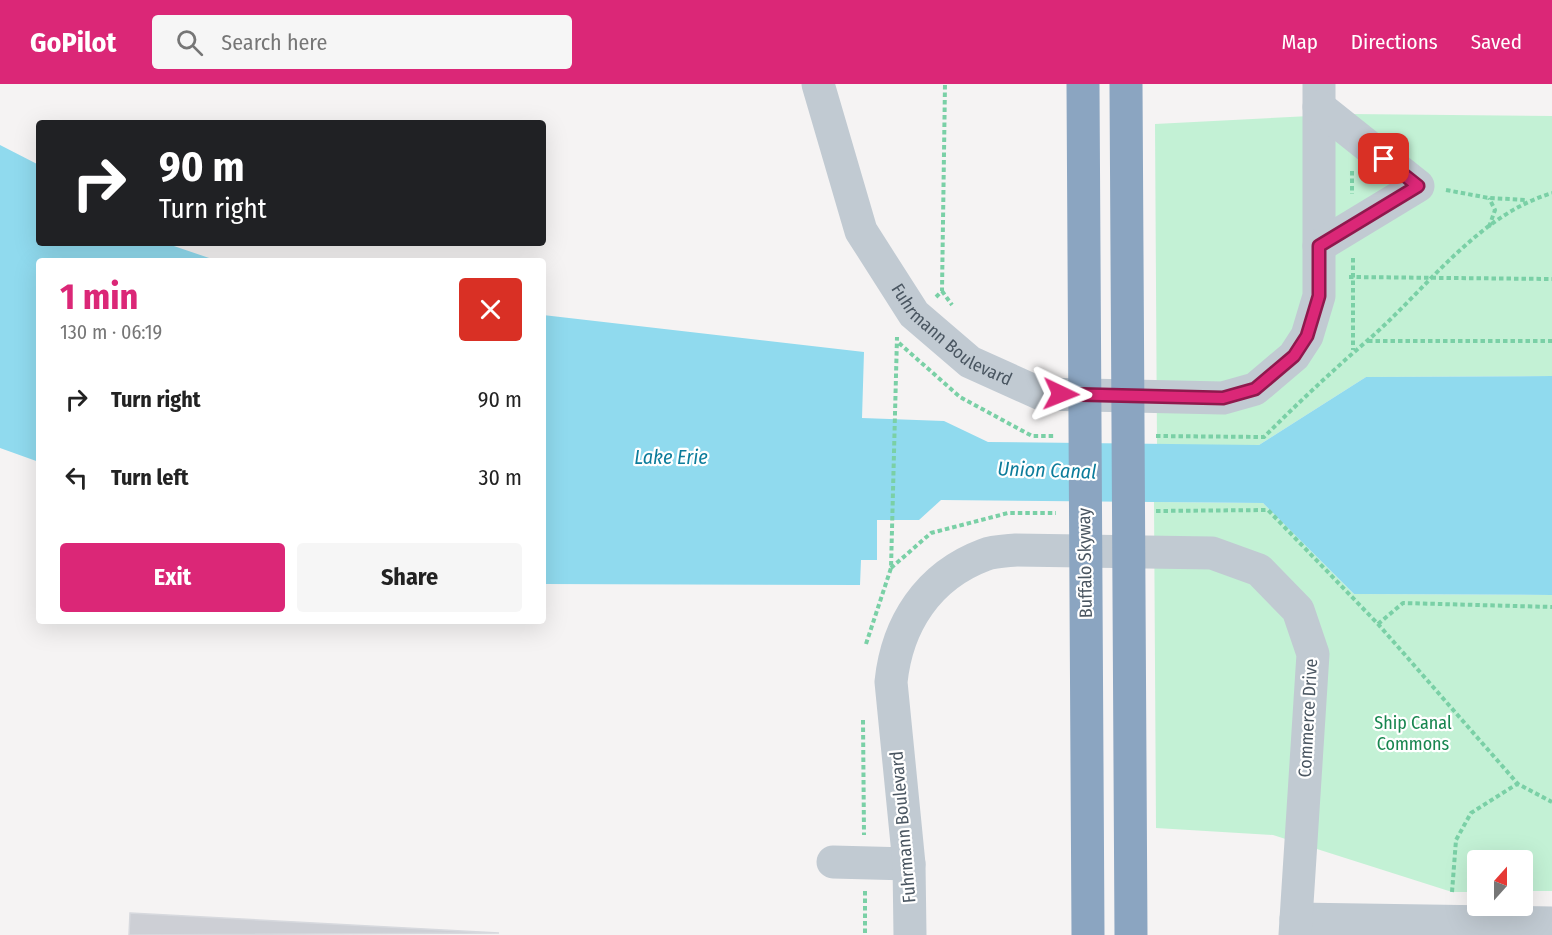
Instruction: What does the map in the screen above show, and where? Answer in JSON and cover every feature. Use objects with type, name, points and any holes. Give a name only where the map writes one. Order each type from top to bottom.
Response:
[{"type":"highway","name":"Buffalo Skyway","points":[[1083,84],[1088,935]]},
{"type":"highway","points":[[1126,84],[1131,935]]},
{"type":"street","name":"Fuhrmann Boulevard","points":[[818,84],[861,231],[914,314],[970,362],[1041,394],[1223,398],[1255,389],[1294,356],[1307,336],[1319,296],[1319,95]]},
{"type":"street","points":[[1319,95],[1418,186],[1319,246]]},
{"type":"street","name":"Fuhrmann Boulevard","points":[[910,935],[909,864],[891,682],[894,657],[904,627],[919,603],[947,575],[985,554],[1016,550],[1102,551]]},
{"type":"street","name":"Commerce Drive","points":[[1102,551],[1212,553],[1259,570],[1298,609],[1313,654],[1295,927]]},
{"type":"street","points":[[849,863],[909,864]]},
{"type":"street","points":[[1295,927],[1552,923]]},
{"type":"path","points":[[945,84],[942,291],[953,307]]},
{"type":"path","points":[[1444,189],[1489,198],[1528,200]]},
{"type":"path","points":[[1552,193],[1528,200],[1489,227],[1431,278],[1367,341],[1552,341]]},
{"type":"path","points":[[1489,198],[1495,210],[1489,227]]},
{"type":"path","points":[[1354,278],[1552,279]]},
{"type":"path","points":[[932,300],[942,291]]},
{"type":"path","points":[[894,538],[897,330]]},
{"type":"path","points":[[1268,510],[1378,624],[1518,784],[1552,802]]},
{"type":"path","points":[[1378,624],[1403,603],[1552,608]]},
{"type":"path","points":[[1452,892],[1456,840],[1471,813],[1518,784]]},
{"type":"path","points":[[849,863],[865,935]]},
{"type":"green space","points":[[1350,114],[1552,116],[1552,376],[1366,377],[1259,445],[1157,445],[1155,124]]},
{"type":"green space","name":"Ship Canal Commons","points":[[1154,502],[1263,503],[1354,594],[1552,595],[1552,891],[1533,891],[1533,850],[1467,850],[1467,892],[1452,892],[1273,835],[1156,828]]},
{"type":"water","points":[[0,145],[36,163],[36,246],[174,246],[209,258],[36,258],[36,461],[0,448]]},
{"type":"water","name":"Lake Erie","points":[[546,315],[864,352],[862,418],[944,421],[988,442],[1259,445],[1366,377],[1552,376],[1552,595],[1354,594],[1263,503],[941,500],[919,520],[877,520],[877,560],[861,560],[860,585],[546,584]]},
{"type":"building","points":[[130,913],[499,933],[129,935]]},
{"type":"route","points":[[1061,394],[1223,398],[1255,389],[1294,356],[1307,336],[1315,316],[1319,296],[1319,246],[1418,186],[1384,159]]},
{"type":"water label","name":"Union Canal","points":[[1047,470]]}]
